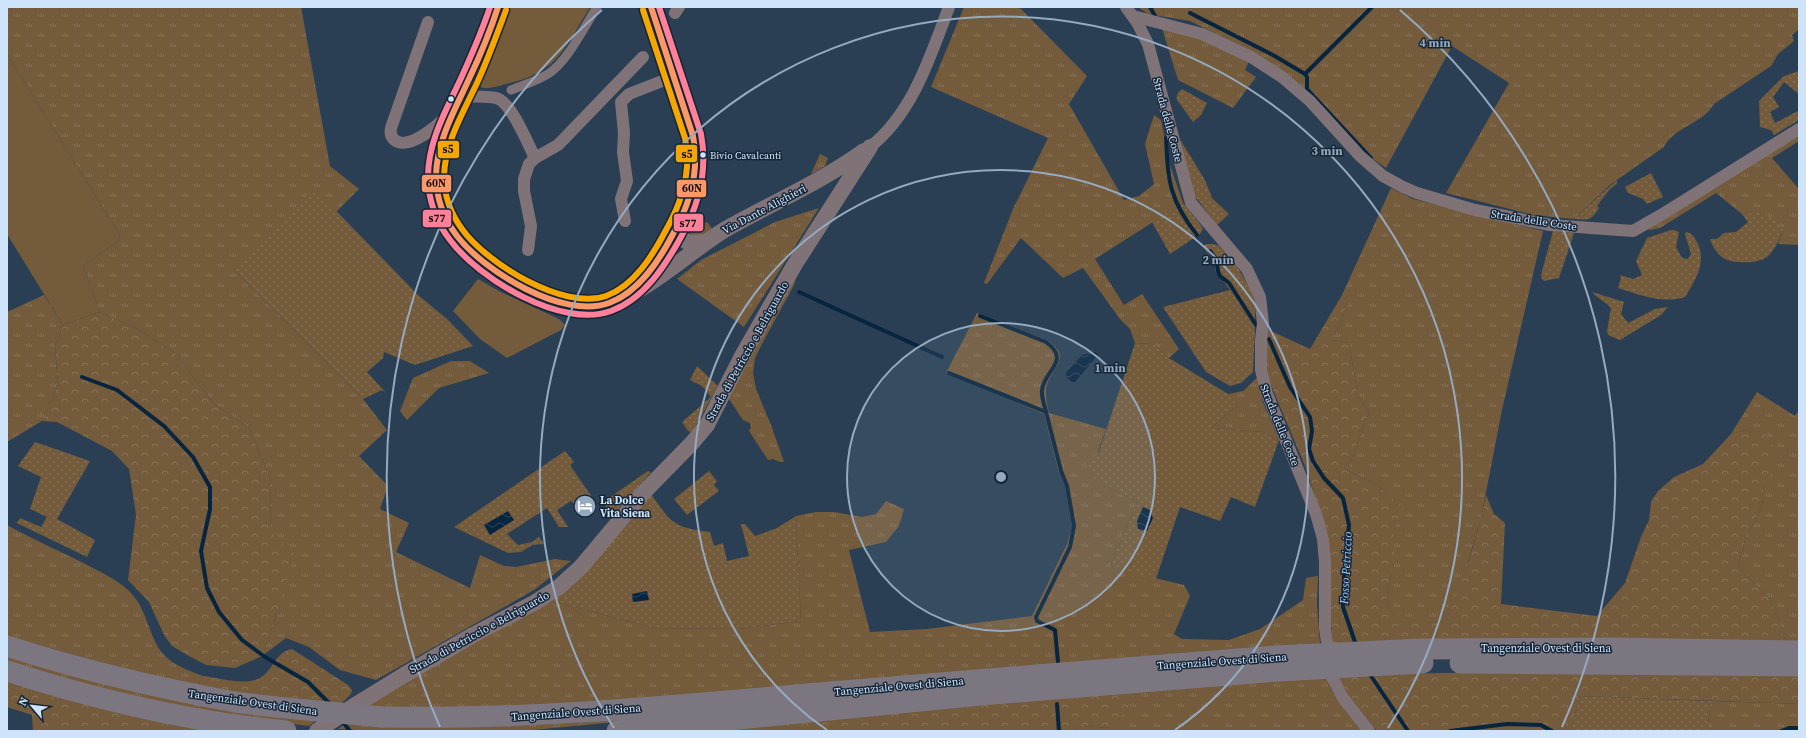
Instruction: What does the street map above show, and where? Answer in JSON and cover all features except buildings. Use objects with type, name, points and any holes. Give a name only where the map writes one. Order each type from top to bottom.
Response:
[{"type":"highway","name":"Tangenziale Ovest di Siena","points":[[7,646],[124,679],[177,692],[275,707],[382,717],[514,716],[630,709],[981,678],[1277,664],[1423,663],[1666,657],[1799,651]]},
{"type":"highway","name":"Tangenziale Ovest di Siena","points":[[1666,657],[1799,666]]},
{"type":"highway","name":"Tangenziale Ovest di Siena","points":[[617,731],[1277,664]]},
{"type":"highway","points":[[7,671],[167,713],[228,724],[286,731]]},
{"type":"street","name":"Via Dante Alighieri","points":[[498,7],[440,144],[437,159],[436,180],[443,213],[449,225],[462,242],[475,255],[493,268],[553,301],[570,306],[591,307],[604,305],[619,299],[640,289],[687,257],[704,242],[825,176]]},
{"type":"street","points":[[511,90],[547,75],[554,70],[568,52],[596,7]]},
{"type":"street","name":"Via Dante Alighieri","points":[[619,299],[641,280],[674,234],[689,202],[694,184],[696,164],[694,140],[675,76],[651,7]]},
{"type":"street","name":"Strada di Petriccio e Belriguardo","points":[[825,176],[870,147],[887,131],[916,89],[949,7]]},
{"type":"street","name":"Strada delle Coste","points":[[1130,11],[1202,34],[1251,57],[1282,77],[1310,101],[1360,156],[1383,176],[1404,187],[1417,193],[1475,210],[1550,225],[1633,231],[1799,129]]},
{"type":"street","name":"Strada delle Coste","points":[[1130,11],[1148,44],[1190,203],[1247,269],[1260,297],[1264,323],[1261,340],[1262,380],[1316,514],[1323,539],[1325,562],[1325,628],[1332,677],[1343,698],[1369,731]]},
{"type":"street","points":[[428,22],[391,128],[391,135],[399,142],[412,141],[436,126],[458,103],[496,98],[502,101],[512,113],[535,158]]},
{"type":"street","points":[[528,250],[531,226],[524,191],[526,169],[535,158],[558,145],[642,56]]},
{"type":"street","points":[[625,221],[621,199],[626,181],[621,102],[629,94],[675,76]]},
{"type":"street","name":"Strada di Petriccio e Belriguardo","points":[[323,727],[357,704],[473,635],[534,603],[559,587],[581,567],[642,494],[692,443],[707,425],[770,307],[870,147]]},
{"type":"street","points":[[825,176],[835,189],[838,198]]},
{"type":"street","points":[[674,234],[689,243],[704,242]]},
{"type":"green space","points":[[7,7],[301,7],[330,166],[359,189],[337,211],[234,270],[363,399],[387,430],[359,456],[388,486],[380,509],[409,523],[396,552],[470,588],[480,555],[504,566],[516,567],[555,559],[571,561],[534,590],[376,680],[340,670],[309,647],[286,638],[262,656],[280,606],[271,533],[270,477],[249,428],[213,403],[175,353],[134,327],[100,312],[83,266],[118,241],[120,235],[7,54]]},
{"type":"green space","points":[[510,7],[590,7],[567,45],[559,56],[550,64],[539,72],[526,78],[496,87],[483,88],[479,85],[479,82]]},
{"type":"green space","points":[[964,7],[1017,7],[1021,9],[1087,76],[1069,104],[1124,200],[1139,196],[1154,184],[1145,144],[1154,115],[1161,120],[1170,165],[1183,203],[1095,259],[1124,305],[1142,294],[1179,349],[1169,358],[1153,344],[1135,343],[1130,329],[1120,319],[1083,268],[1063,278],[1021,238],[987,284],[984,283],[1013,209],[1048,138],[931,87]]},
{"type":"green space","points":[[1138,7],[1799,7],[1799,29],[1792,35],[1794,41],[1778,54],[1771,66],[1714,104],[1703,116],[1675,134],[1664,147],[1611,184],[1574,219],[1534,215],[1446,193],[1509,83],[1452,46],[1386,168],[1363,152],[1256,54],[1190,21],[1148,14]]},
{"type":"green space","points":[[1162,28],[1201,39],[1249,61],[1245,70],[1256,77],[1233,108],[1178,80]]},
{"type":"green space","points":[[7,54],[120,235],[118,241],[83,266],[100,312],[63,325],[7,234]]},
{"type":"green space","points":[[1799,71],[1799,94],[1784,82],[1773,97],[1779,107],[1770,112],[1775,123],[1798,111],[1799,120],[1774,135],[1771,130],[1760,127],[1759,101],[1784,76]]},
{"type":"green space","points":[[1182,89],[1207,103],[1201,115],[1193,122],[1177,100],[1179,91]]},
{"type":"green space","points":[[1799,133],[1799,141],[1772,158],[1799,189],[1799,245],[1778,244],[1783,230],[1753,211],[1742,214],[1716,193],[1660,228],[1651,230],[1643,228]]},
{"type":"green space","points":[[1181,141],[1205,180],[1212,198],[1229,214],[1217,225],[1194,195],[1180,144]]},
{"type":"green space","points":[[820,154],[828,158],[825,166],[811,174]]},
{"type":"green space","points":[[1651,173],[1663,197],[1647,204],[1643,199],[1628,193],[1625,187]]},
{"type":"green space","points":[[1617,180],[1617,184],[1610,189],[1597,206],[1599,208],[1592,217],[1589,219],[1574,219]]},
{"type":"green space","points":[[314,188],[418,295],[447,319],[473,346],[415,365],[384,352],[383,358],[367,372],[387,394],[382,390],[363,399],[234,270]]},
{"type":"green space","points":[[1391,188],[1413,199],[1543,231],[1502,410],[1481,518],[1462,582],[1446,621],[1398,626],[1387,601],[1394,563],[1394,529],[1403,510],[1379,486],[1347,470],[1369,413],[1358,395],[1349,343],[1332,340],[1348,303],[1342,295]]},
{"type":"green space","points":[[1183,203],[1203,229],[1200,234],[1170,254],[1152,222]]},
{"type":"green space","points":[[694,208],[694,222],[697,227],[707,222],[713,230],[700,238],[694,238],[689,231],[689,224]]},
{"type":"green space","points":[[819,208],[744,327],[677,279],[701,260],[775,222]]},
{"type":"green space","points":[[1753,211],[1770,218],[1783,230],[1775,248],[1767,257],[1758,261],[1742,262],[1724,259],[1716,251],[1710,239],[1717,239],[1724,233],[1736,232],[1748,222],[1742,214]]},
{"type":"green space","points":[[1671,230],[1679,232],[1676,247],[1682,258],[1688,259],[1691,254],[1685,234],[1686,232],[1690,233],[1694,237],[1700,249],[1701,256],[1699,270],[1685,297],[1668,300],[1651,298],[1618,288],[1621,278],[1620,275],[1633,279],[1642,275],[1636,261],[1647,238]]},
{"type":"green space","points":[[1553,231],[1574,233],[1559,278],[1544,281],[1541,275]]},
{"type":"green space","points":[[1207,244],[1219,246],[1236,265],[1253,293],[1255,306],[1240,308],[1255,329],[1253,372],[1241,383],[1230,386],[1206,372],[1163,307],[1230,290],[1215,270],[1215,261],[1202,246]]},
{"type":"green space","points":[[797,275],[794,285],[755,358],[753,373],[756,389],[784,462],[780,462],[773,459],[768,460],[749,431],[751,427],[750,423],[743,420],[729,399],[739,377]]},
{"type":"green space","points":[[478,279],[499,291],[559,319],[565,325],[561,330],[507,358],[480,339],[453,311]]},
{"type":"green space","points":[[1592,292],[1624,302],[1621,314],[1628,323],[1655,309],[1668,307],[1661,315],[1620,340],[1608,335],[1607,331],[1611,308]]},
{"type":"green space","points":[[44,295],[63,325],[55,346],[58,385],[42,421],[7,442],[7,312]]},
{"type":"green space","points":[[1342,295],[1348,303],[1332,340],[1349,343],[1358,395],[1369,413],[1347,470],[1379,486],[1404,510],[1394,529],[1394,563],[1387,601],[1398,625],[1446,621],[1469,559],[1486,495],[1494,514],[1505,523],[1501,604],[1597,616],[1625,583],[1641,537],[1649,520],[1651,502],[1658,491],[1674,477],[1703,464],[1731,434],[1753,428],[1773,441],[1770,478],[1764,485],[1762,507],[1746,536],[1738,566],[1771,601],[1786,642],[1333,644],[1330,613],[1329,538],[1305,466],[1268,378],[1266,367],[1267,329],[1310,349]]},
{"type":"green space","points":[[1255,306],[1255,329],[1240,308]]},
{"type":"green space","points":[[100,312],[134,327],[175,353],[213,403],[249,428],[270,477],[271,533],[294,553],[280,606],[262,656],[235,668],[206,665],[172,646],[164,635],[149,602],[128,580],[136,515],[129,469],[112,451],[57,422],[42,421],[58,385],[55,346],[63,325]]},
{"type":"green space","points":[[977,313],[1047,340],[1054,346],[1058,351],[1060,360],[1051,375],[1046,389],[1049,413],[1106,429],[1098,452],[1095,480],[1137,502],[1110,567],[1184,585],[1190,596],[1174,634],[1182,639],[1229,640],[1260,629],[1303,600],[1306,578],[1318,576],[1317,604],[1320,644],[571,706],[364,708],[427,667],[552,601],[655,628],[739,629],[801,621],[796,516],[816,512],[834,512],[862,517],[876,514],[886,501],[904,509],[899,526],[886,542],[849,550],[870,632],[927,629],[1032,616],[1067,544],[1072,527],[1065,486],[1058,470],[1044,414],[946,373]]},
{"type":"green space","points":[[1135,343],[1153,344],[1169,358],[1228,394],[1238,405],[1211,428],[1263,432],[1279,440],[1255,507],[1231,497],[1220,521],[1180,507],[1156,579],[1110,567],[1137,502],[1095,480],[1086,464],[1099,452]]},
{"type":"green space","points":[[451,361],[470,361],[489,373],[439,388],[407,420],[400,411],[413,378]]},
{"type":"green space","points":[[697,366],[718,386],[693,431],[691,432],[688,431],[682,422],[711,397],[702,386],[690,380]]},
{"type":"green space","points":[[1259,376],[1262,400],[1279,440],[1263,432],[1211,428],[1238,405],[1228,394],[1243,391]]},
{"type":"green space","points":[[1757,392],[1795,416],[1799,410],[1799,642],[1786,642],[1771,601],[1738,566],[1746,536],[1762,507],[1764,485],[1753,428],[1731,434]]},
{"type":"green space","points":[[35,442],[90,461],[57,519],[95,540],[87,557],[17,523],[20,518],[41,527],[47,517],[30,509],[41,477],[18,466]]},
{"type":"green space","points":[[565,451],[574,462],[570,465],[596,503],[597,509],[586,494],[573,503],[571,501],[557,510],[568,527],[559,527],[547,508],[507,534],[518,545],[532,542],[539,537],[544,544],[532,545],[521,552],[508,553],[454,527]]},
{"type":"green space","points":[[648,471],[651,472],[612,516],[603,502]]},
{"type":"green space","points":[[709,471],[717,481],[714,485],[719,491],[687,515],[674,499]]},
{"type":"green space","points":[[651,494],[664,512],[674,522],[688,528],[710,532],[714,546],[723,543],[727,561],[749,556],[741,524],[745,524],[755,536],[777,528],[796,516],[801,621],[739,629],[655,628],[552,601]]},
{"type":"green space","points":[[7,525],[105,574],[128,590],[134,596],[142,610],[154,639],[162,653],[172,662],[203,676],[196,688],[170,683],[7,636]]},
{"type":"green space","points":[[292,649],[348,685],[352,690],[351,694],[340,705],[196,688],[203,676],[232,681],[247,681],[260,678],[282,654]]},
{"type":"green space","points":[[7,652],[318,719],[309,726],[231,716],[113,693],[7,662]]},
{"type":"green space","points":[[1614,670],[1799,674],[1799,704],[1580,696],[1571,731],[1377,731],[1348,695],[1337,675]]},
{"type":"green space","points":[[1327,676],[1336,697],[1362,731],[1072,731],[1081,726],[1110,728],[1133,690]]},
{"type":"green space","points":[[7,678],[231,731],[33,731],[32,715],[7,707]]},
{"type":"green space","points":[[1133,690],[1128,709],[1110,728],[1081,726],[1072,731],[686,731]]},
{"type":"green space","points":[[1580,696],[1711,701],[1707,731],[1571,731]]},
{"type":"green space","points":[[1711,701],[1799,704],[1799,731],[1707,731]]},
{"type":"green space","points":[[669,717],[522,731],[381,731],[338,729],[347,723]]},
{"type":"water","points":[[1095,352],[1098,355],[1075,382],[1072,382],[1067,378],[1066,373],[1082,355]]},
{"type":"water","points":[[1143,507],[1150,510],[1153,518],[1147,531],[1138,529],[1137,521]]},
{"type":"water","points":[[508,511],[514,520],[490,535],[484,525]]},
{"type":"water","points":[[647,591],[649,600],[633,602],[632,594]]},
{"type":"waterway","points":[[1150,7],[1155,16]]},
{"type":"waterway","points":[[1190,13],[1273,55],[1305,74],[1372,7]]},
{"type":"waterway","points":[[1305,74],[1307,77],[1307,89],[1371,158]]},
{"type":"waterway","name":"Fosso Petriccio","points":[[1166,138],[1169,178],[1175,200],[1188,223],[1197,235]]},
{"type":"waterway","name":"Fosso Petriccio","points":[[1210,251],[1216,259],[1220,276],[1229,283],[1256,325]]},
{"type":"waterway","points":[[799,292],[942,357]]},
{"type":"waterway","points":[[980,316],[1046,342],[1053,349],[1057,355],[1057,360],[1047,377],[1042,390],[1046,412]]},
{"type":"waterway","name":"Fosso Petriccio","points":[[1269,339],[1290,387],[1310,417],[1312,431],[1309,449],[1313,461],[1324,478],[1343,498],[1349,525],[1343,607],[1356,645]]},
{"type":"waterway","points":[[949,373],[1046,412],[1061,471],[1067,486],[1074,526],[1070,547],[1036,617],[1037,621],[1055,630],[1058,662]]},
{"type":"waterway","points":[[82,377],[117,390],[164,426],[193,457],[210,487],[210,509],[201,551],[207,588],[219,612],[242,640],[265,657],[308,682],[330,704]]},
{"type":"waterway","name":"Fosso Petriccio","points":[[1369,673],[1408,731]]},
{"type":"waterway","points":[[1057,704],[1059,731]]},
{"type":"waterway","points":[[342,721],[350,731]]},
{"type":"waterway","points":[[1450,731],[1507,724],[1541,725],[1552,731]]},
{"type":"waterway","points":[[1781,731],[1789,728],[1799,728]]},
{"type":"transit line","name":"s77","points":[[490,7],[473,51],[439,125],[431,150],[428,177],[431,202],[437,218],[450,240],[463,255],[480,270],[523,297],[546,307],[569,313],[591,315],[611,311],[623,306],[643,290],[661,270],[681,237],[693,213],[700,187],[703,161],[701,134],[659,7]]},
{"type":"transit line","name":"60N","points":[[498,7],[481,53],[443,137],[437,162],[436,175],[439,199],[448,222],[457,236],[469,250],[486,264],[526,289],[548,298],[570,305],[590,306],[609,303],[620,298],[639,283],[655,265],[679,223],[689,199],[692,187],[695,162],[693,136],[651,7]]},
{"type":"transit line","name":"s5","points":[[506,10],[485,65],[451,140],[445,163],[444,176],[444,183],[451,211],[462,229],[473,242],[507,269],[527,281],[548,290],[569,297],[589,299],[606,296],[616,291],[625,285],[642,269],[672,219],[684,186],[687,162],[685,138],[643,10]]},
{"type":"place","name":"Bivio Cavalcanti","points":[[703,155]]},
{"type":"place","name":"La Dolce Vita Siena","points":[[585,506]]}]
